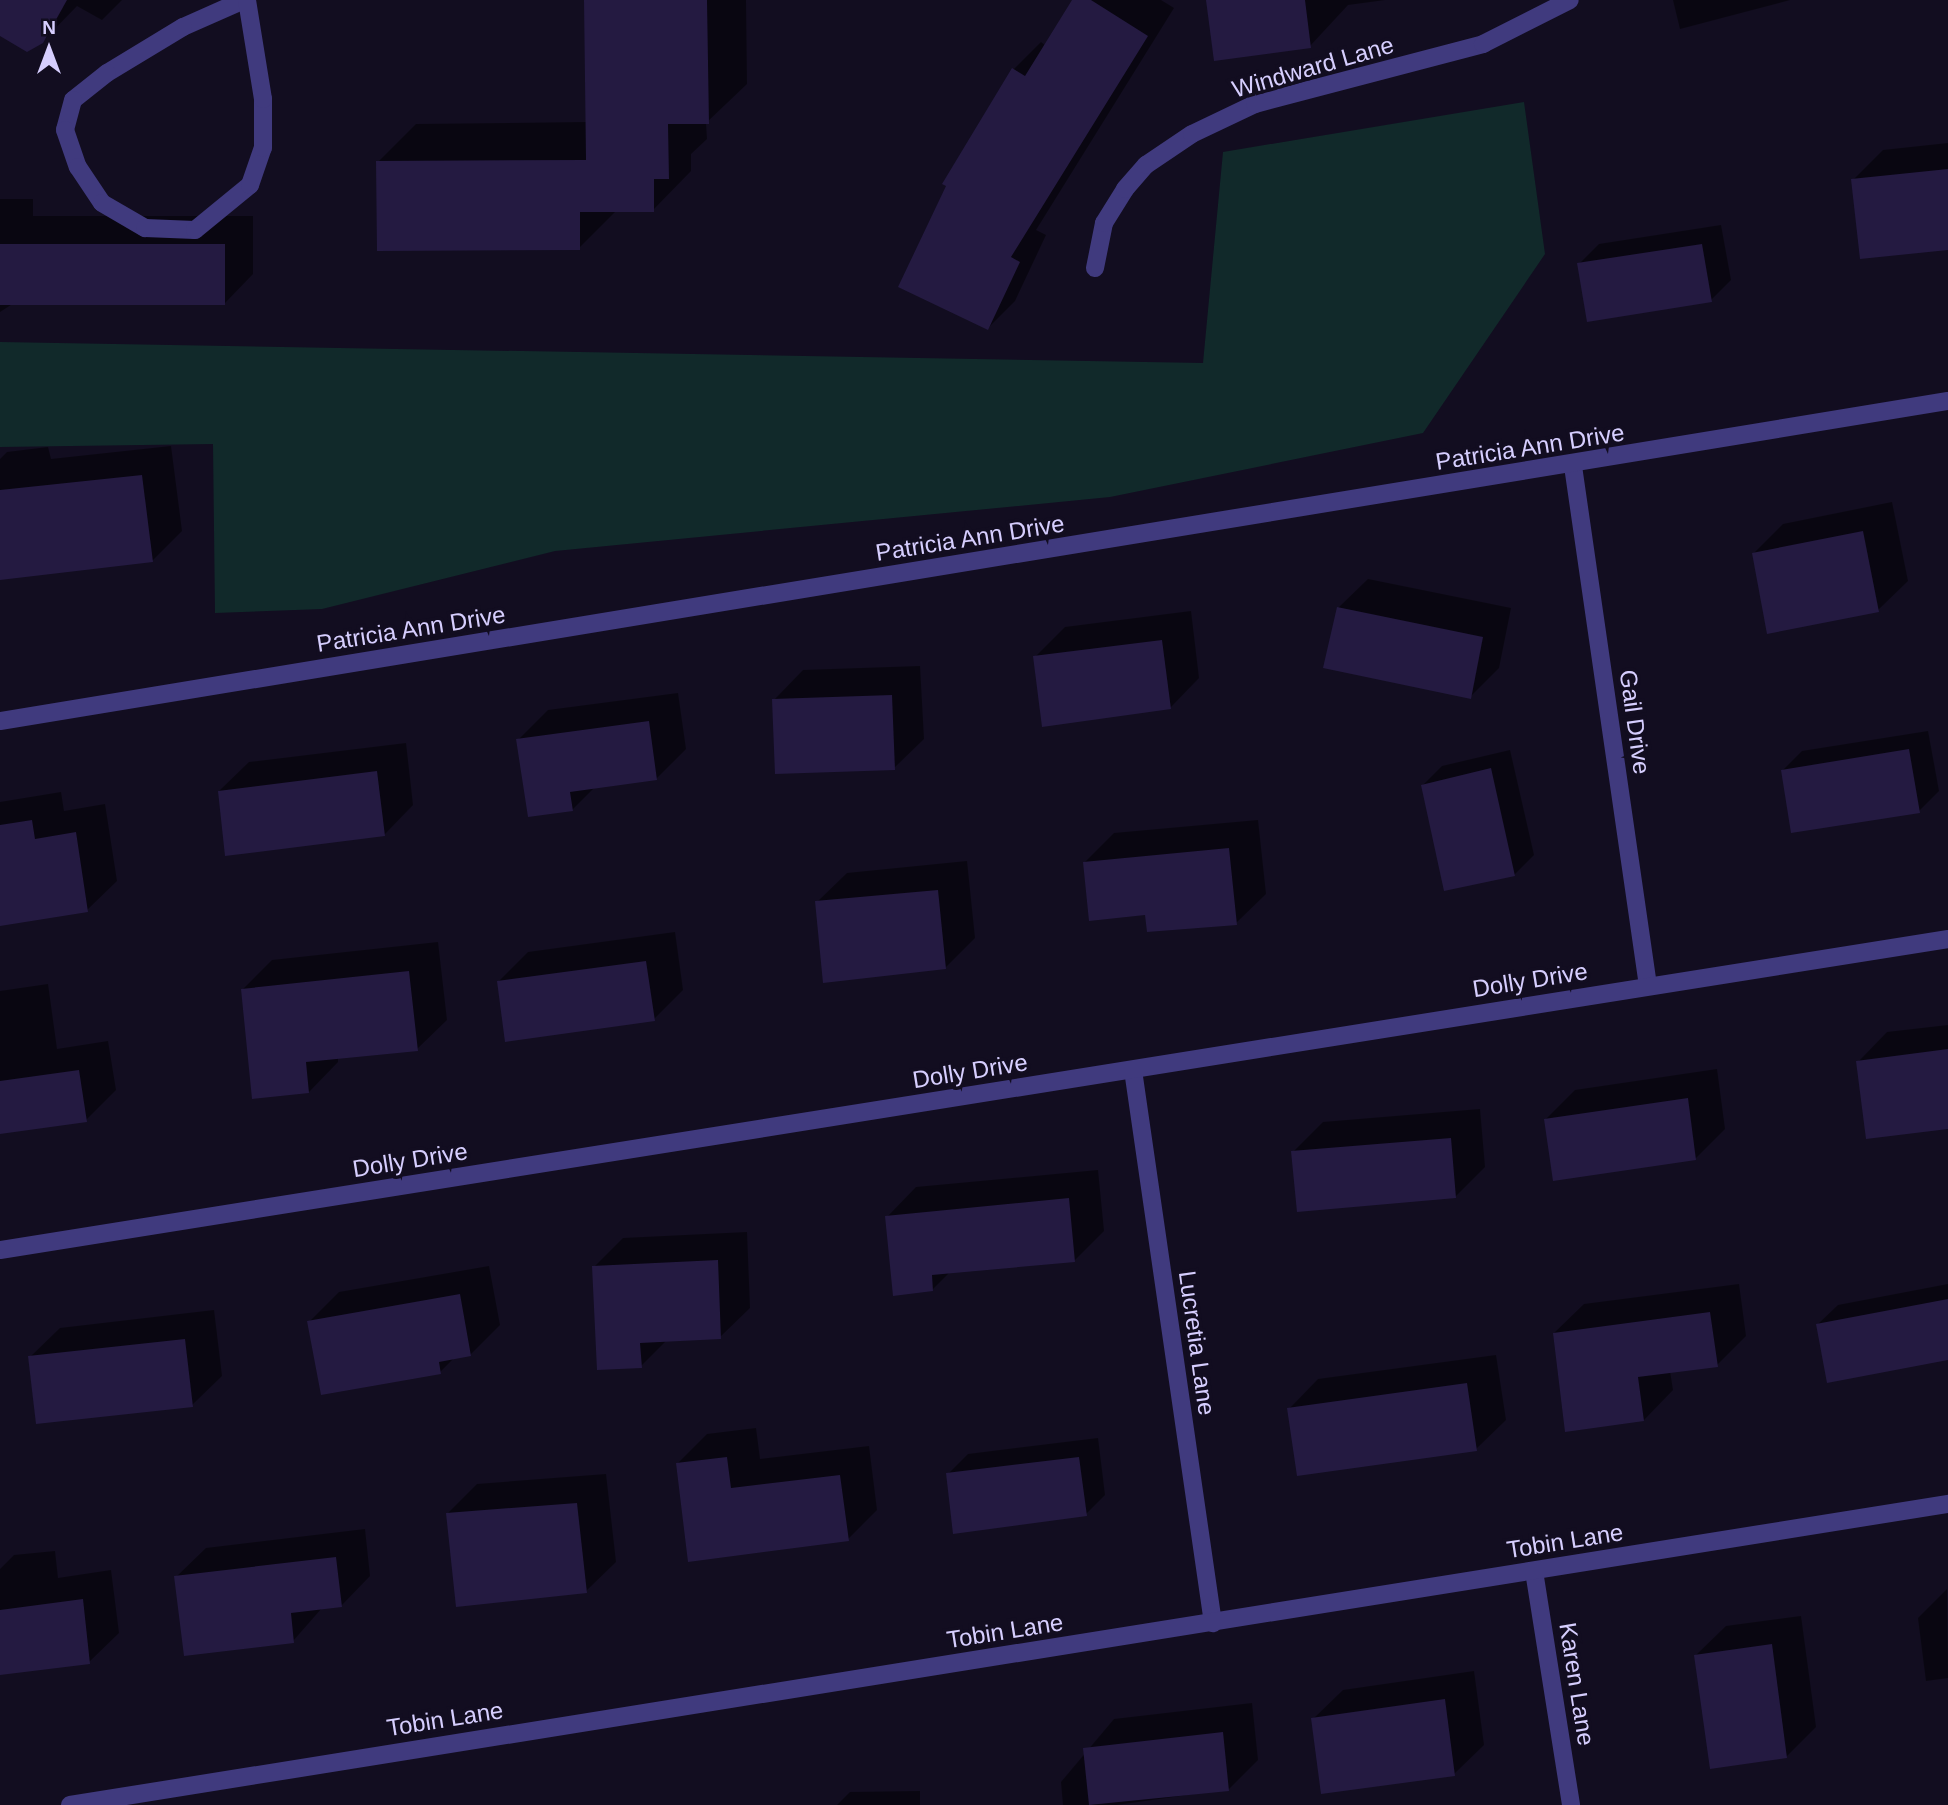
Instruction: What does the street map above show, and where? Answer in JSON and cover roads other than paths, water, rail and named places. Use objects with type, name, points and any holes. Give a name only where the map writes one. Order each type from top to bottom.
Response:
[{"type":"street","points":[[245,0],[263,99],[263,148],[250,185],[195,230],[145,228],[102,203],[78,167],[65,130],[73,100],[107,73],[183,27],[245,0]]},
{"type":"street","name":"Windward Lane","points":[[1095,268],[1104,223],[1125,189],[1146,165],[1192,134],[1255,104],[1483,44],[1570,0]]},
{"type":"street","name":"Patricia Ann Drive","points":[[0,721],[1573,466],[1948,401]]},
{"type":"street","name":"Gail Drive","points":[[1573,466],[1648,986]]},
{"type":"street","name":"Dolly Drive","points":[[0,1250],[1948,939]]},
{"type":"street","name":"Lucretia Lane","points":[[1133,1070],[1213,1623]]},
{"type":"street","name":"Tobin Lane","points":[[70,1805],[1948,1504]]},
{"type":"street","name":"Karen Lane","points":[[1534,1571],[1571,1805]]}]
